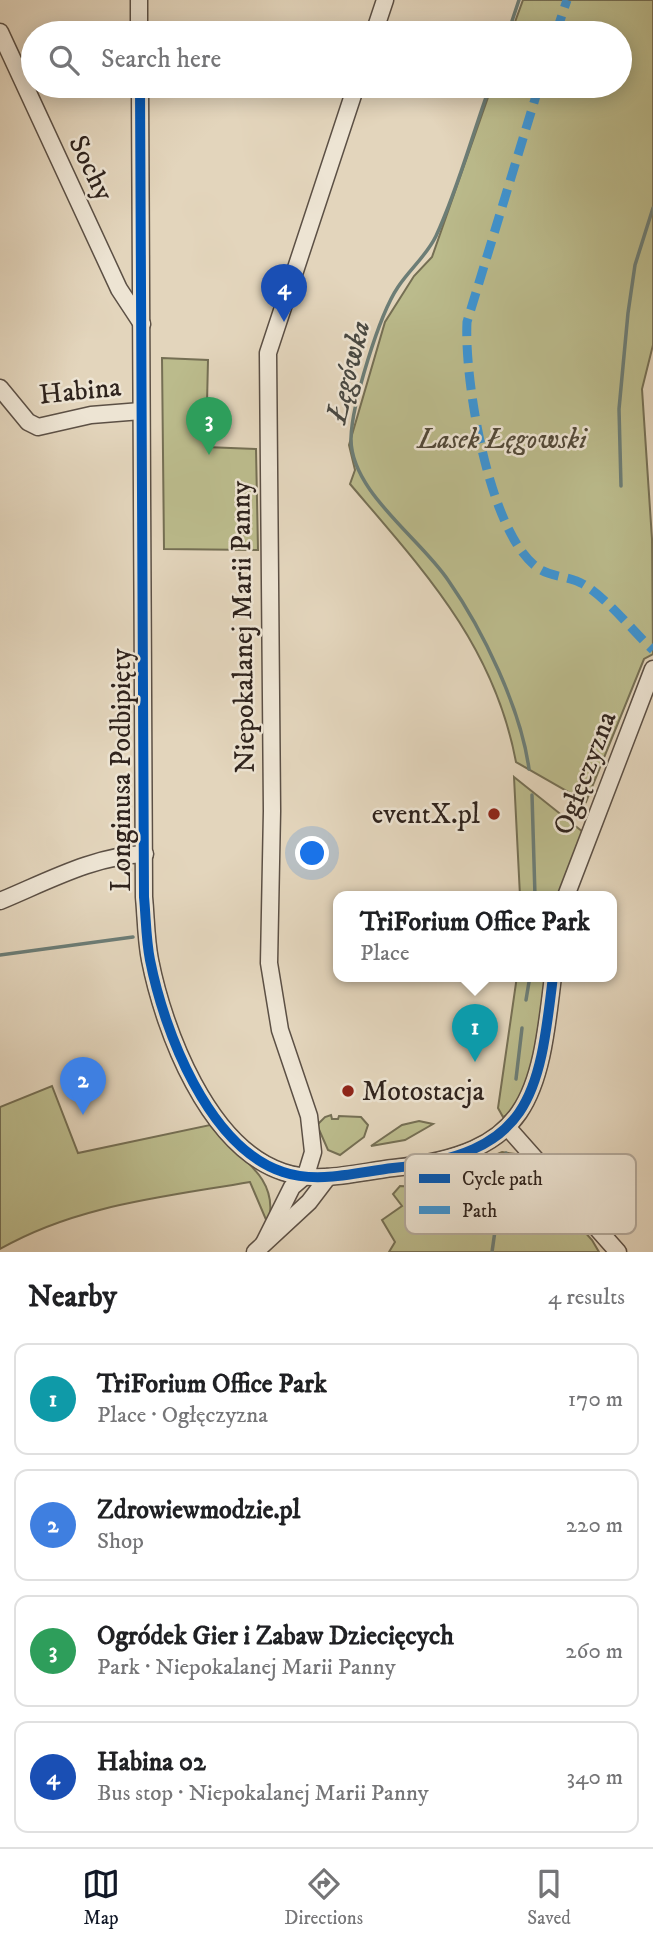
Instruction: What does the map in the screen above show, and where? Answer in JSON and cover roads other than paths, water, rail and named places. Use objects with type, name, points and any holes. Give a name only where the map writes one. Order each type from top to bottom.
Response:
[{"type":"street","points":[[139,0],[139,21]]},
{"type":"street","points":[[378,21],[385,0]]},
{"type":"street","name":"Sochy","points":[[0,32],[21,77]]},
{"type":"street","name":"Sochy","points":[[31,98],[119,289],[142,324]]},
{"type":"street","name":"Longinusa Podbipięty","points":[[139,98],[144,897],[150,959],[166,1022],[194,1083],[218,1121],[267,1165],[285,1173],[328,1177],[405,1167]]},
{"type":"street","name":"Niepokalanej Marii Panny","points":[[306,1175],[313,1152],[311,1125],[280,1030],[270,963],[272,811],[267,376],[271,340],[352,98]]},
{"type":"street","name":"Habina","points":[[0,388],[28,422],[38,427],[91,415],[141,411]]},
{"type":"street","name":"Ogłęczyzna","points":[[568,891],[653,670]]},
{"type":"street","points":[[0,901],[75,869],[132,855],[145,855]]},
{"type":"street","points":[[531,1154],[508,1128],[528,1099],[539,1073],[552,982]]},
{"type":"street","name":"Longinusa Podbipięty","points":[[465,1154],[508,1128]]},
{"type":"street","points":[[267,1165],[284,1203]]},
{"type":"street","points":[[259,1247],[294,1185],[306,1175]]},
{"type":"street","points":[[259,1247],[309,1202],[328,1177]]},
{"type":"street","points":[[602,1234],[618,1252]]},
{"type":"waterway","name":"Łęgówka","points":[[512,21],[519,0]]},
{"type":"waterway","name":"Łęgówka","points":[[486,98],[436,236],[398,287],[375,338],[361,383],[351,438],[354,458],[362,477],[389,513],[448,580],[487,646],[518,721],[529,769]]},
{"type":"waterway","points":[[621,486],[619,409],[628,313],[635,265],[653,208]]},
{"type":"waterway","name":"Łęgówka","points":[[532,795],[535,891]]},
{"type":"waterway","points":[[0,955],[133,937]]},
{"type":"waterway","name":"Łęgówka","points":[[526,1000],[529,982]]},
{"type":"waterway","name":"Łęgówka","points":[[516,1079],[522,1028]]},
{"type":"waterway","name":"Łęgówka","points":[[492,1252],[495,1234]]},
{"type":"place","name":"Habina 02","points":[[284,322]]},
{"type":"place","name":"Ogródek Gier i Zabaw Dziecięcych","points":[[209,455]]},
{"type":"place","name":"eventX.pl","points":[[494,814]]},
{"type":"place","name":"TriForium Office Park","points":[[475,1062]]},
{"type":"place","name":"Motostacja","points":[[348,1091]]},
{"type":"place","name":"Zdrowiewmodzie.pl","points":[[83,1115]]},
{"type":"park label","name":"Lasek Łęgowski","points":[[502,439]]}]
